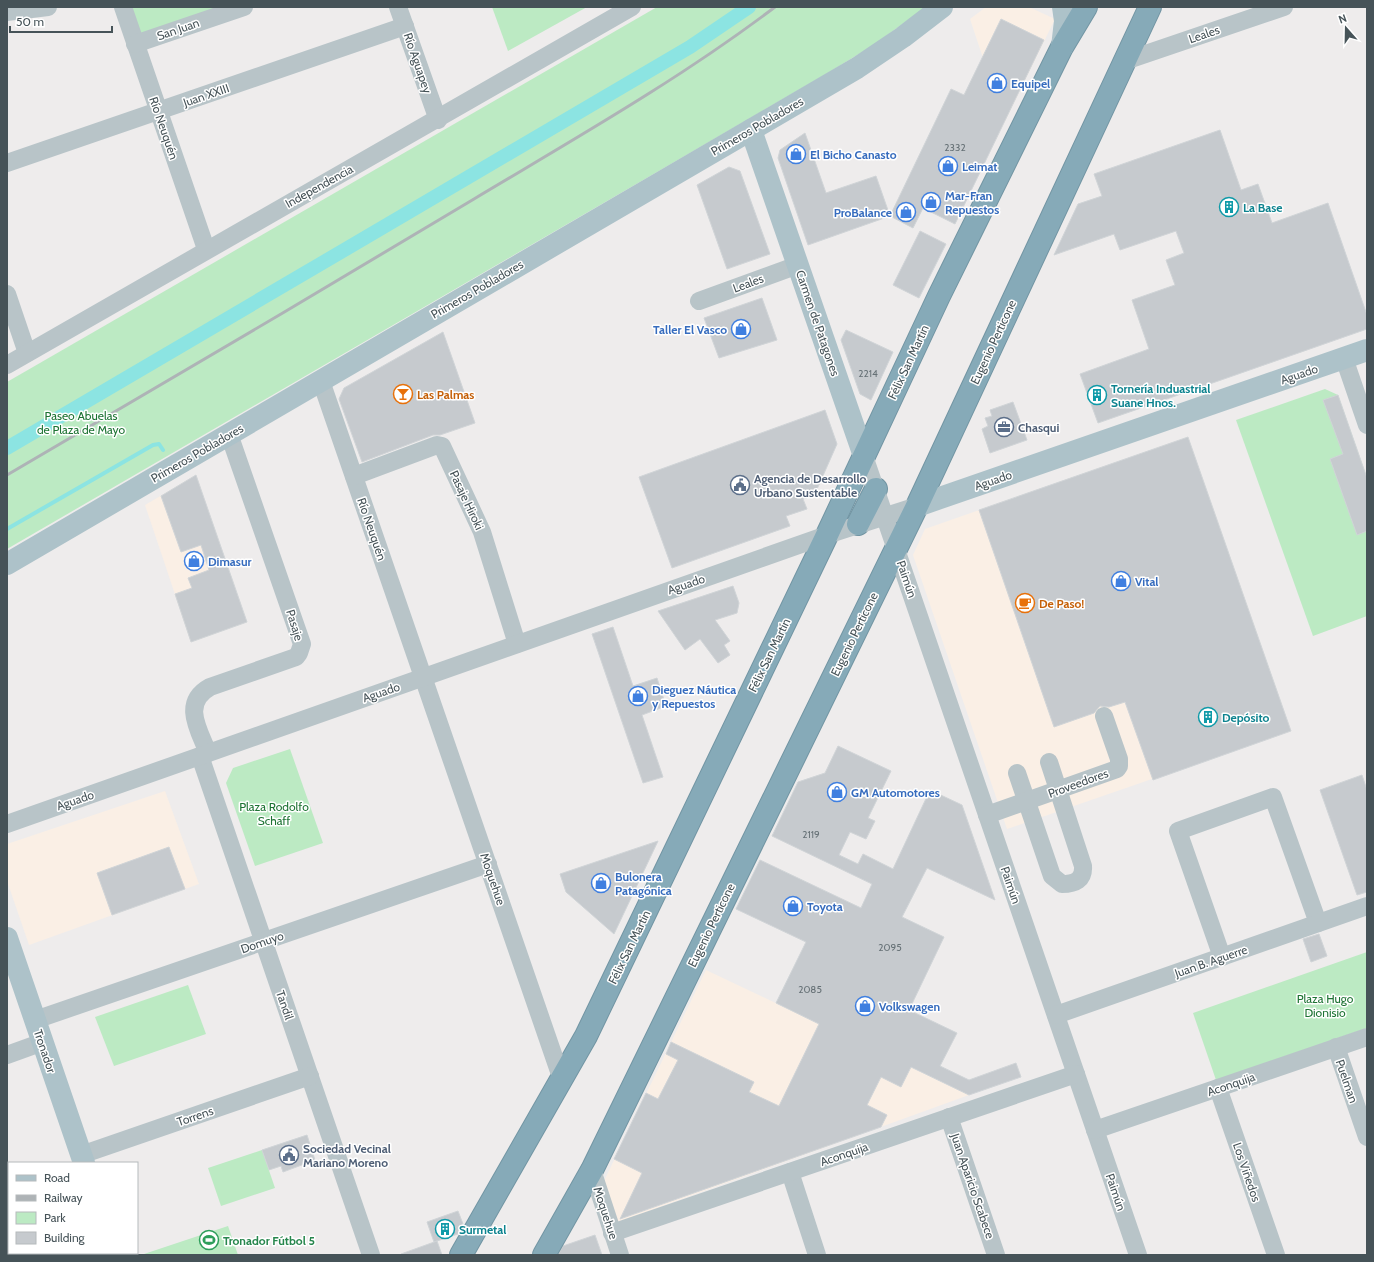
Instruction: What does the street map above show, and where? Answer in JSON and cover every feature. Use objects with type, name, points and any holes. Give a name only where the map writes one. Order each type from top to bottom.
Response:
[{"type":"highway","name":"Félix San Martín","points":[[461,1255],[562,1080],[588,1031],[827,535],[939,296],[1062,47],[1086,7]]},
{"type":"highway","name":"Eugenio Perticone","points":[[544,1255],[592,1170],[917,506],[1150,7]]},
{"type":"highway","points":[[858,524],[876,490]]},
{"type":"main road","name":"Primeros Pobladores","points":[[7,564],[751,130],[880,53],[942,7]]},
{"type":"main road","name":"Félix San Martín","points":[[1062,47],[1066,21],[1063,7]]},
{"type":"main road","name":"Carmen de Patagones","points":[[751,130],[864,456]]},
{"type":"main road","name":"Aguado","points":[[917,506],[1367,350]]},
{"type":"main road","name":"Tronador","points":[[7,938],[82,1159]]},
{"type":"street","points":[[7,12],[48,7]]},
{"type":"street","name":"Río Neuquén","points":[[123,7],[206,249]]},
{"type":"street","name":"San Juan","points":[[135,44],[244,7]]},
{"type":"street","name":"Río Aguapey","points":[[398,7],[438,120]]},
{"type":"street","name":"Independencia","points":[[7,365],[206,249],[438,120],[632,7]]},
{"type":"street","name":"Leales","points":[[1125,61],[1284,7]]},
{"type":"street","name":"Juan XXIII","points":[[7,163],[405,26]]},
{"type":"street","name":"Leales","points":[[699,301],[798,265]]},
{"type":"street","points":[[7,294],[27,353]]},
{"type":"street","points":[[1344,358],[1367,425]]},
{"type":"street","name":"Río Neuquén","points":[[321,380],[424,677]]},
{"type":"street","name":"Pasaje","points":[[204,754],[194,714],[195,701],[198,696],[210,686],[296,657],[302,644],[229,434]]},
{"type":"street","name":"Pasaje Hiroki","points":[[354,476],[437,445],[442,446],[482,532],[517,644]]},
{"type":"street","name":"Carmen de Patagones","points":[[864,456],[884,516]]},
{"type":"street","name":"Aguado","points":[[7,824],[858,524],[917,506]]},
{"type":"street","name":"Paimún","points":[[884,516],[1138,1255]]},
{"type":"street","name":"Moquehue","points":[[424,677],[562,1080]]},
{"type":"street","name":"Proveedores","points":[[988,815],[1113,770],[1119,766],[1119,759],[1104,716]]},
{"type":"street","name":"Tandil","points":[[204,754],[264,942],[371,1255]]},
{"type":"street","points":[[1017,773],[1052,876],[1062,884],[1074,883],[1080,880],[1084,873],[1083,866],[1049,762]]},
{"type":"street","points":[[1222,957],[1178,831],[1273,797],[1318,923]]},
{"type":"street","name":"Domuyo","points":[[35,1020],[488,864]]},
{"type":"street","name":"Juan B. Aguerre","points":[[1056,1015],[1367,906]]},
{"type":"street","name":"Aconquija","points":[[1095,1130],[1367,1037]]},
{"type":"street","points":[[7,1055],[42,1042]]},
{"type":"street","name":"Puelman","points":[[1336,1048],[1367,1137]]},
{"type":"street","name":"Aconquija","points":[[612,1234],[1076,1074]]},
{"type":"street","name":"Torrens","points":[[82,1159],[310,1076]]},
{"type":"street","name":"Los Viñedos","points":[[1218,1088],[1276,1255]]},
{"type":"street","name":"Juan Aparicio Scabece","points":[[949,1117],[996,1255]]},
{"type":"street","name":"Moquehue","points":[[592,1170],[620,1255]]},
{"type":"street","points":[[790,1172],[817,1255]]},
{"type":"shaded area","name":"Equipel","points":[[986,7],[1029,7],[1055,19],[990,152],[934,125],[951,89],[964,95],[983,58],[970,19]]},
{"type":"shaded area","points":[[1188,437],[1291,731],[1007,829],[913,555],[925,529]]},
{"type":"shaded area","name":"Dimasur","points":[[196,475],[247,622],[191,642],[145,505]]},
{"type":"shaded area","points":[[165,791],[199,884],[29,945],[7,881],[7,844]]},
{"type":"shaded area","points":[[706,970],[969,1095],[618,1222],[604,1181]]},
{"type":"green space","points":[[131,7],[222,7],[140,36]]},
{"type":"green space","points":[[492,7],[587,7],[508,51]]},
{"type":"green space","name":"Paseo Abuelas de Plaza de Mayo","points":[[657,7],[926,7],[872,46],[826,74],[7,549],[7,382]]},
{"type":"green space","points":[[1325,389],[1338,395],[1367,478],[1367,616],[1313,636],[1236,420]]},
{"type":"green space","name":"Plaza Rodolfo Schaff","points":[[290,749],[323,843],[255,866],[226,783],[233,768]]},
{"type":"green space","name":"Plaza Hugo Dionisio","points":[[1367,952],[1367,1028],[1216,1080],[1193,1013]]},
{"type":"green space","points":[[188,985],[206,1034],[114,1066],[95,1017]]},
{"type":"green space","points":[[262,1150],[275,1188],[221,1206],[208,1168]]},
{"type":"green space","name":"Tronador Fútbol 5","points":[[228,1226],[238,1255],[141,1255]]},
{"type":"building","points":[[1001,19],[1044,40],[955,224],[923,208],[913,228],[890,216],[951,89],[964,95]]},
{"type":"building","points":[[1220,130],[1241,190],[1258,184],[1272,223],[1328,203],[1367,315],[1367,329],[1098,423],[1080,374],[1149,349],[1132,300],[1175,285],[1166,260],[1184,253],[1176,231],[1120,250],[1114,234],[1054,255],[1078,204],[1102,196],[1094,174]]},
{"type":"building","points":[[805,133],[826,193],[876,176],[890,216],[808,245],[778,158],[780,150]]},
{"type":"building","points":[[729,167],[740,171],[770,254],[727,269],[697,185]]},
{"type":"building","points":[[920,231],[946,244],[919,298],[893,285]]},
{"type":"building","name":"Taller El Vasco","points":[[762,298],[777,340],[719,358],[704,318]]},
{"type":"building","points":[[846,330],[893,352],[871,400],[860,394],[841,340]]},
{"type":"building","name":"Las Palmas","points":[[443,332],[475,423],[440,435],[433,435],[362,462],[339,399],[344,388]]},
{"type":"building","points":[[1338,395],[1367,478],[1367,531],[1357,535],[1330,459],[1343,454],[1323,400]]},
{"type":"building","name":"Chasqui","points":[[1013,402],[1027,440],[990,453],[982,429],[988,426],[985,418],[992,416],[990,410]]},
{"type":"building","points":[[825,410],[837,444],[814,496],[803,499],[807,509],[786,516],[790,526],[672,568],[639,477]]},
{"type":"building","name":"Vital","points":[[1188,437],[1291,731],[1153,780],[1125,702],[1109,707],[1100,706],[1094,713],[1054,727],[979,510]]},
{"type":"building","name":"Dimasur","points":[[196,475],[247,622],[191,642],[175,594],[192,588],[188,578],[209,570],[201,545],[181,552],[161,496]]},
{"type":"building","points":[[733,586],[739,603],[737,613],[715,620],[730,641],[724,645],[730,655],[718,663],[700,639],[685,650],[658,611]]},
{"type":"building","name":"Dieguez Náutica y Repuestos","points":[[613,627],[633,686],[657,678],[666,706],[642,715],[663,777],[643,783],[592,634]]},
{"type":"building","points":[[838,746],[891,771],[868,818],[875,821],[866,839],[850,832],[839,855],[858,864],[863,854],[893,869],[930,790],[962,805],[995,900],[927,868],[902,917],[944,937],[909,1010],[957,1033],[940,1066],[969,1080],[1016,1063],[1021,1077],[969,1095],[911,1067],[901,1087],[881,1077],[867,1105],[887,1115],[881,1127],[620,1219],[642,1173],[614,1159],[646,1093],[658,1099],[678,1060],[666,1054],[671,1042],[754,1082],[749,1092],[779,1106],[819,1024],[776,1003],[806,942],[736,909],[760,860],[861,908],[872,884],[772,836],[798,782],[825,773]]},
{"type":"building","points":[[1362,775],[1367,790],[1367,892],[1357,895],[1320,790]]},
{"type":"building","name":"Bulonera Patagónica","points":[[658,841],[614,934],[566,892],[560,874]]},
{"type":"building","points":[[169,847],[185,889],[112,915],[97,873]]},
{"type":"building","points":[[1319,934],[1327,956],[1311,962],[1303,939]]},
{"type":"building","name":"Sociedad Vecinal Mariano Moreno","points":[[307,1135],[315,1160],[283,1172],[281,1166],[269,1170],[262,1150]]},
{"type":"building","name":"Surmetal","points":[[458,1211],[463,1224],[458,1234],[434,1242],[427,1222]]},
{"type":"building","points":[[595,1235],[602,1255],[558,1255],[563,1246]]},
{"type":"building","points":[[437,1241],[442,1255],[401,1254]]},
{"type":"waterway","points":[[7,448],[690,47],[749,7]]},
{"type":"waterway","points":[[7,529],[153,445],[159,444],[163,450]]},
{"type":"railway","points":[[7,475],[627,107],[702,59],[775,7]]},
{"type":"place","name":"Equipel","points":[[997,83]]},
{"type":"place","name":"El Bicho Canasto","points":[[796,154]]},
{"type":"place","name":"Leimat","points":[[948,166]]},
{"type":"place","name":"Mar-Fran Repuestos","points":[[931,202]]},
{"type":"place","name":"La Base","points":[[1229,207]]},
{"type":"place","name":"ProBalance","points":[[906,212]]},
{"type":"place","name":"Taller El Vasco","points":[[741,329]]},
{"type":"place","name":"Las Palmas","points":[[403,394]]},
{"type":"place","name":"Tornería Induastrial Suane Hnos.","points":[[1097,395]]},
{"type":"place","name":"Chasqui","points":[[1004,427]]},
{"type":"place","name":"Agencia de Desarrollo Urbano Sustentable","points":[[740,485]]},
{"type":"place","name":"Dimasur","points":[[194,561]]},
{"type":"place","name":"Vital","points":[[1121,581]]},
{"type":"place","name":"De Paso!","points":[[1025,603]]},
{"type":"place","name":"Dieguez Náutica y Repuestos","points":[[638,696]]},
{"type":"place","name":"Depósito","points":[[1208,717]]},
{"type":"place","name":"GM Automotores","points":[[837,792]]},
{"type":"place","name":"Bulonera Patagónica","points":[[601,883]]},
{"type":"place","name":"Toyota","points":[[793,906]]},
{"type":"place","name":"Volkswagen","points":[[865,1006]]},
{"type":"place","name":"Sociedad Vecinal Mariano Moreno","points":[[289,1155]]},
{"type":"place","name":"Surmetal","points":[[445,1229]]},
{"type":"place","name":"Tronador Fútbol 5","points":[[209,1240]]}]
